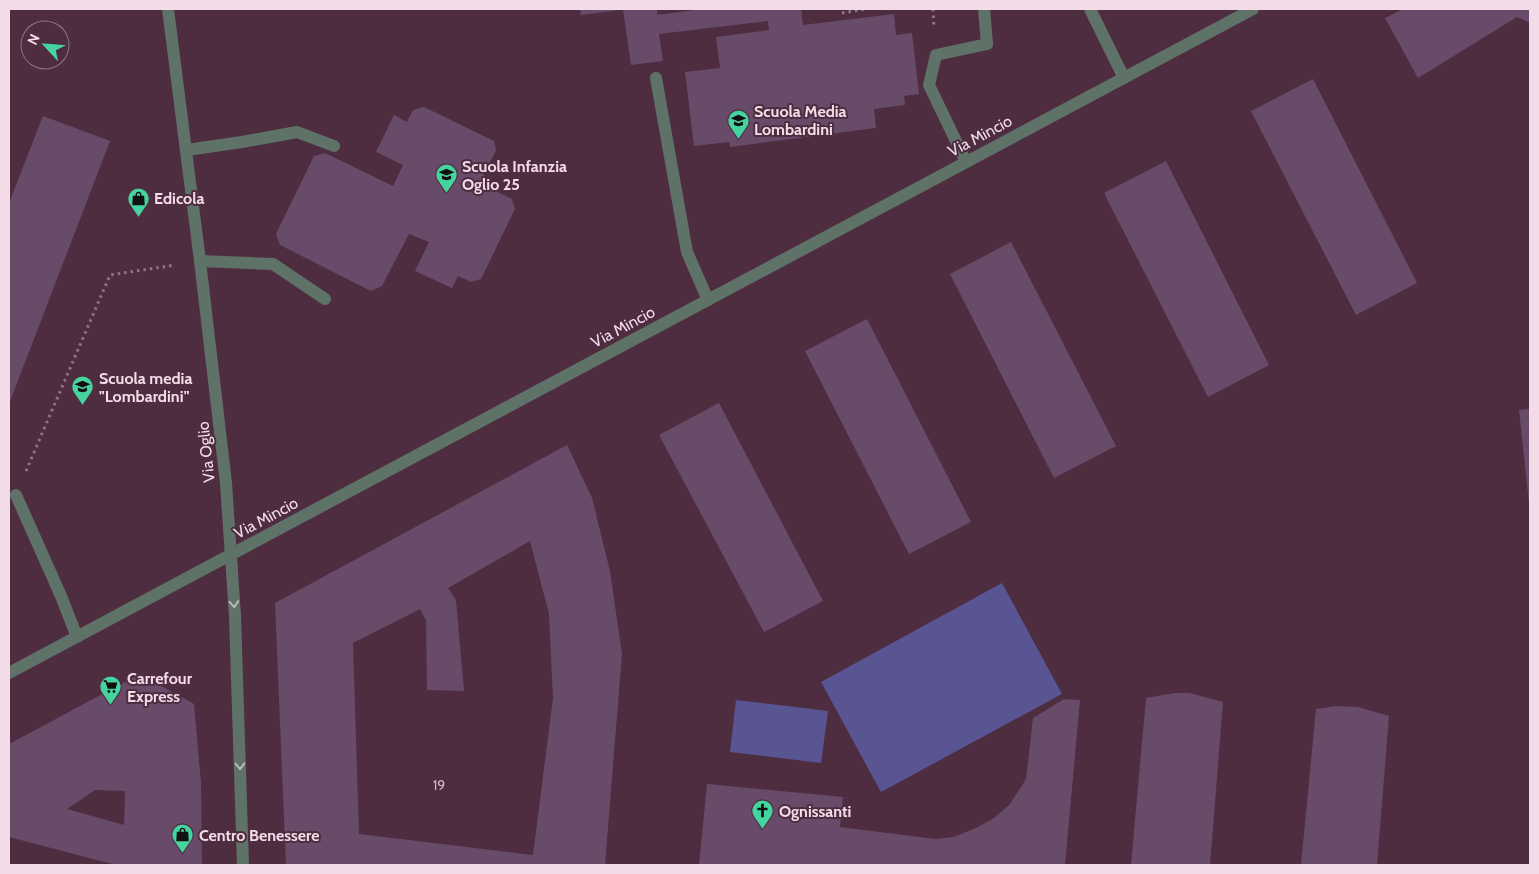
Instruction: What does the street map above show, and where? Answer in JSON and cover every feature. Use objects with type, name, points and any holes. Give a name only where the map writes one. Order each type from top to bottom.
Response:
[{"type":"street","name":"Via Oglio","points":[[168,9],[226,483],[235,616],[243,865]]},
{"type":"street","points":[[966,162],[929,85],[936,54],[987,44],[984,9]]},
{"type":"street","points":[[1090,9],[1124,78]]},
{"type":"street","name":"Via Mincio","points":[[9,673],[1253,9]]},
{"type":"street","points":[[656,78],[687,252],[708,300]]},
{"type":"street","points":[[186,150],[233,144],[298,132],[334,146]]},
{"type":"street","points":[[200,261],[273,264],[325,299]]},
{"type":"street","points":[[16,494],[77,637]]},
{"type":"path","points":[[842,12],[866,9]]},
{"type":"path","points":[[16,494],[110,275],[200,261]]},
{"type":"shaded area","points":[[1002,583],[1062,694],[881,792],[821,682]]},
{"type":"shaded area","points":[[736,700],[828,711],[821,763],[730,752]]},
{"type":"building","points":[[580,9],[619,9],[619,10],[581,15]]},
{"type":"building","points":[[623,9],[657,9],[657,15],[702,9],[801,9],[803,25],[894,14],[896,35],[912,33],[919,94],[904,96],[905,105],[874,109],[876,128],[730,147],[729,142],[694,146],[685,72],[720,68],[716,37],[769,30],[768,21],[659,34],[663,61],[631,65]]},
{"type":"building","points":[[1403,9],[1530,9],[1530,23],[1517,17],[1418,78],[1385,18]]},
{"type":"building","points":[[1313,79],[1417,283],[1356,315],[1251,111]]},
{"type":"building","points":[[424,107],[494,141],[496,150],[480,183],[512,199],[515,209],[481,279],[471,282],[458,276],[452,288],[415,271],[429,242],[409,234],[382,286],[371,291],[280,245],[276,234],[314,156],[325,153],[393,186],[403,165],[376,152],[394,115],[407,122],[413,110]]},
{"type":"building","points":[[43,116],[110,141],[9,404],[9,203]]},
{"type":"building","points":[[1166,161],[1269,365],[1208,397],[1104,193]]},
{"type":"building","points":[[1011,242],[1116,446],[1054,478],[950,274]]},
{"type":"building","points":[[867,319],[971,522],[909,554],[805,351]]},
{"type":"building","points":[[719,403],[823,601],[764,632],[659,435]]},
{"type":"building","points":[[1530,409],[1530,503],[1529,503],[1519,410]]},
{"type":"building","points":[[567,445],[592,498],[610,571],[622,654],[605,865],[286,865],[275,603]],"holes":[[[530,541],[549,614],[553,698],[533,855],[359,834],[353,643],[420,609],[426,620],[427,690],[464,691],[456,600],[448,588]]]},
{"type":"building","points":[[140,674],[194,704],[201,783],[202,865],[116,865],[9,837],[9,744]],"holes":[[[95,790],[125,791],[124,825],[67,809]]]},
{"type":"building","points":[[1175,693],[1189,693],[1223,702],[1210,865],[1131,865],[1146,698]]},
{"type":"building","points":[[1064,699],[1080,700],[1065,865],[699,865],[707,784],[843,797],[840,827],[935,839],[954,837],[976,828],[994,818],[1010,804],[1026,779],[1033,718]]},
{"type":"building","points":[[1336,706],[1358,707],[1389,716],[1377,865],[1301,865],[1316,709]]},
{"type":"place","name":"Scuola Media Lombardini","points":[[738,139]]},
{"type":"place","name":"Scuola Infanzia Oglio 25","points":[[446,194]]},
{"type":"place","name":"Edicola","points":[[138,217]]},
{"type":"place","name":"Scuola media \"Lombardini\"","points":[[83,406]]},
{"type":"place","name":"Carrefour Express","points":[[111,706]]},
{"type":"place","name":"Ognissanti","points":[[763,830]]},
{"type":"place","name":"Centro Benessere","points":[[183,854]]}]
